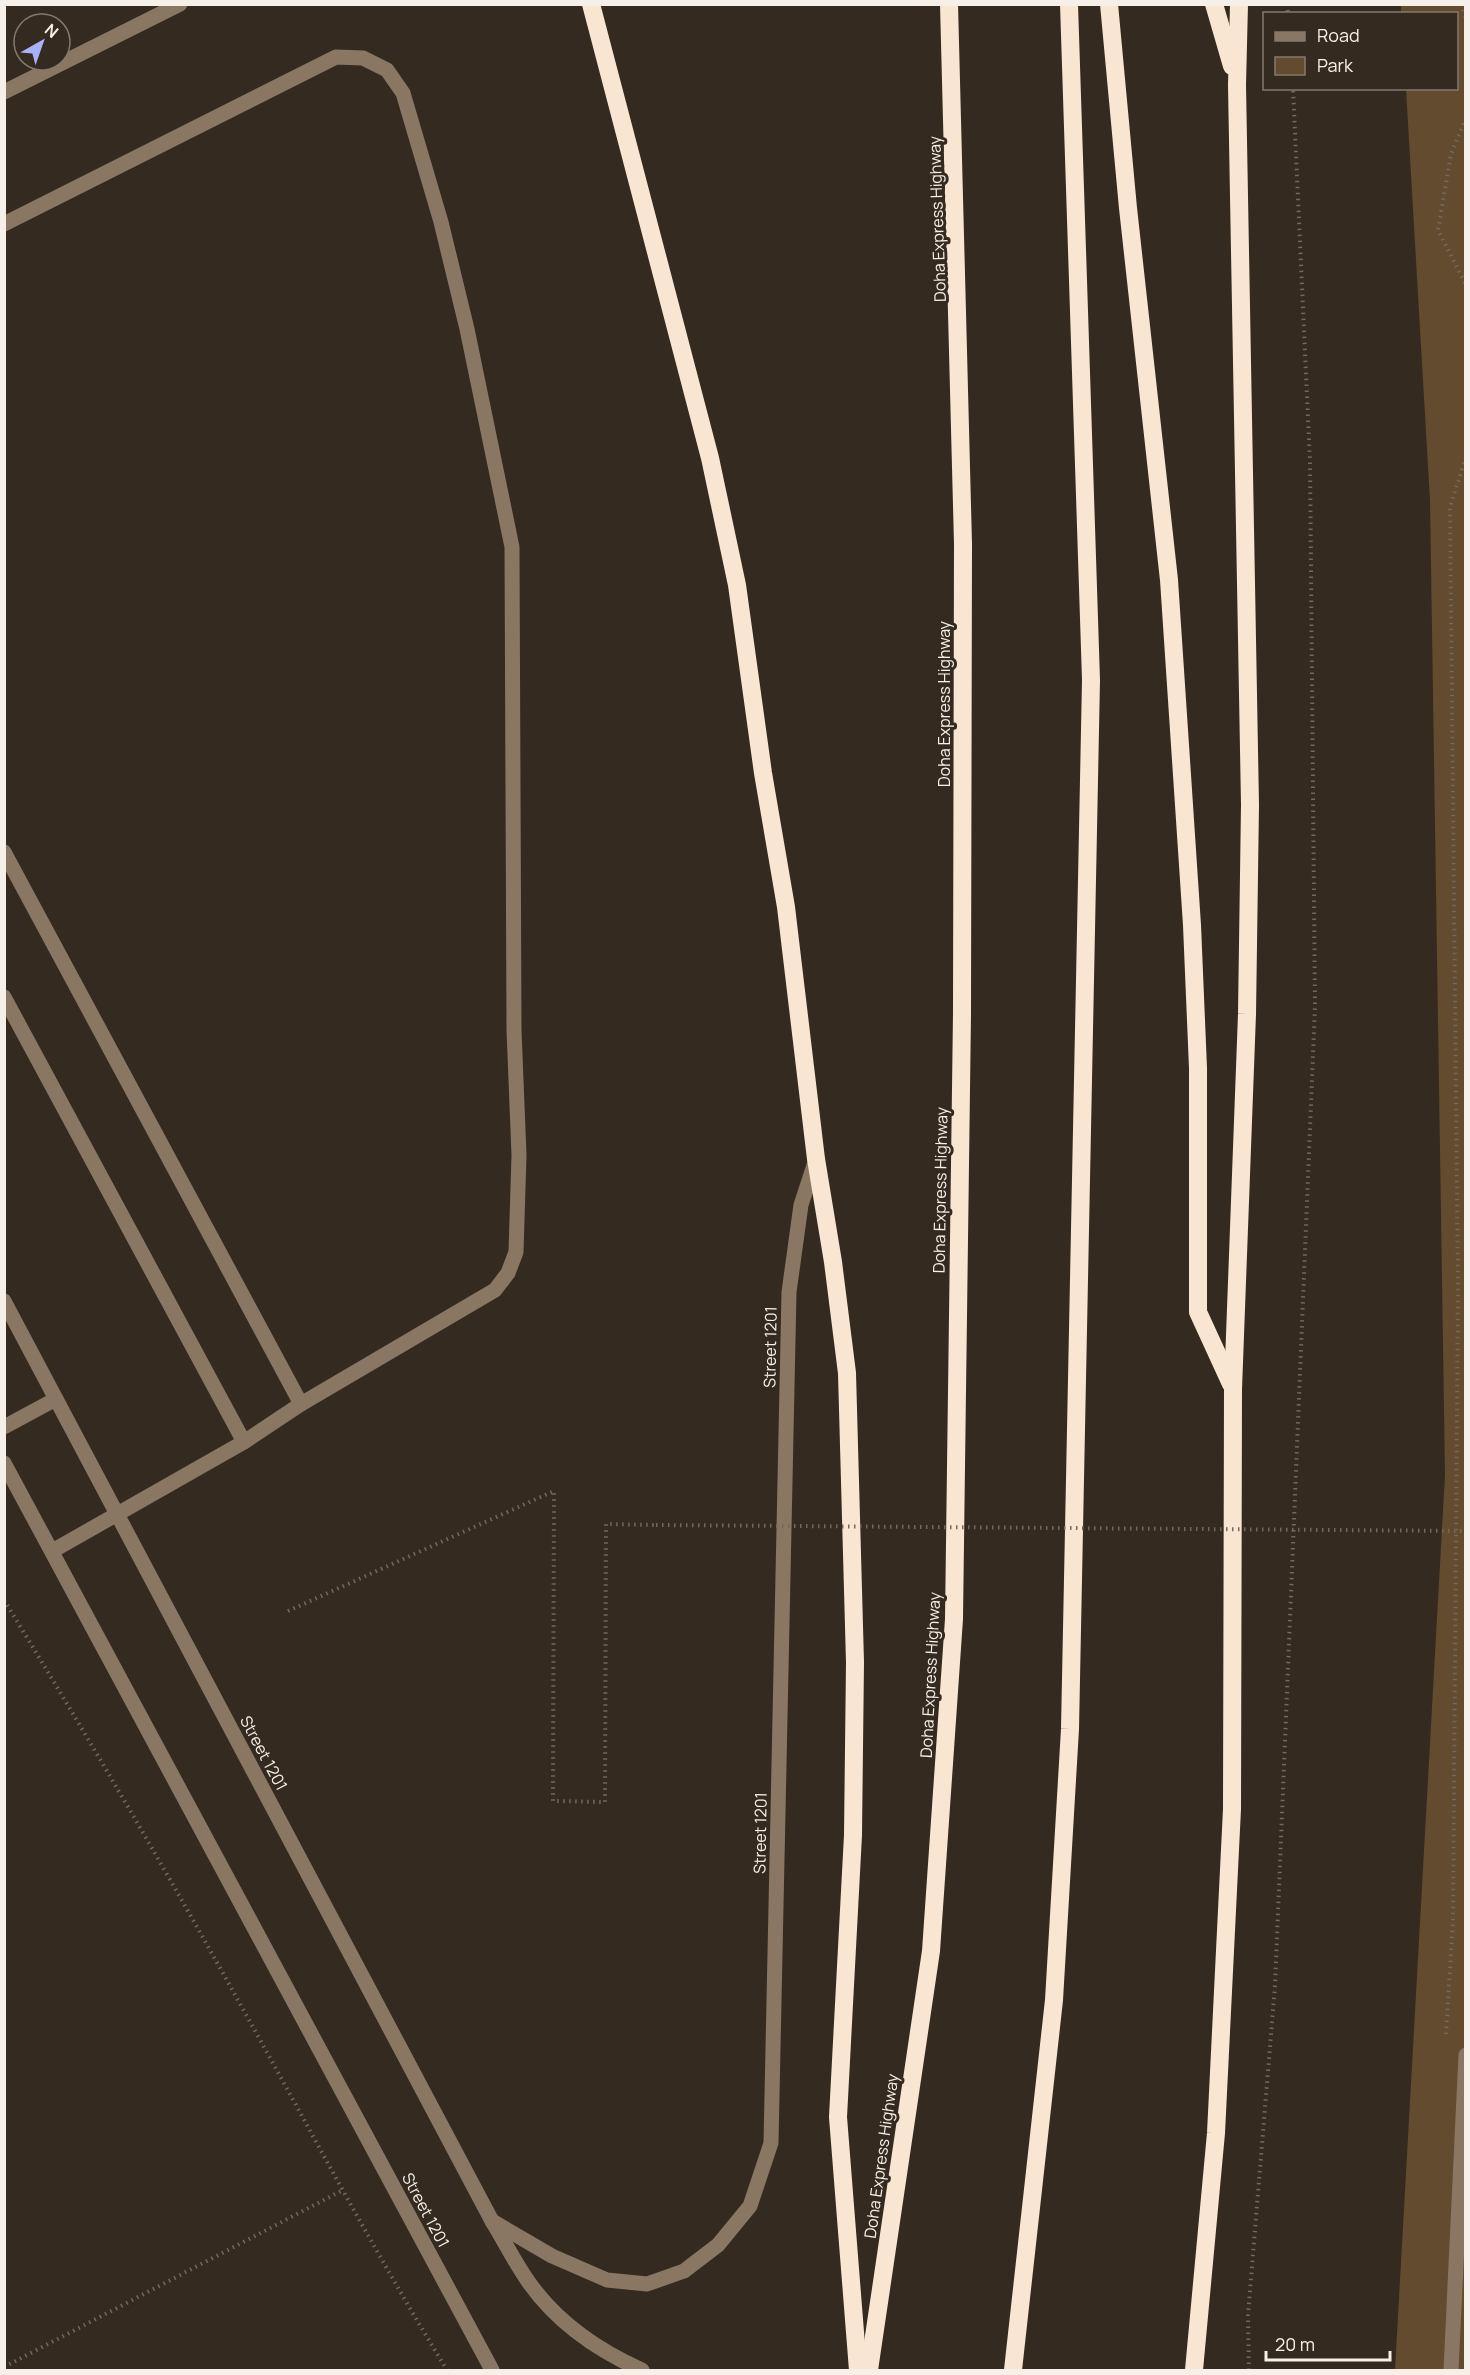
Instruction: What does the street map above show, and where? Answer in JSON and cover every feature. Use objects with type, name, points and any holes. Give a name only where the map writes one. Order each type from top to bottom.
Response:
[{"type":"highway","points":[[591,4],[710,458],[737,585],[763,773],[786,907],[816,1159],[833,1262],[847,1373],[855,1662],[853,1834],[838,2117],[858,2370]]},
{"type":"highway","name":"Doha Express Highway","points":[[869,2370],[931,1951],[954,1619],[962,1001],[963,544],[949,4]]},
{"type":"highway","points":[[1013,2370],[1054,2000],[1071,1705],[1091,680],[1069,4]]},
{"type":"highway","points":[[1109,4],[1128,208],[1168,580],[1191,901],[1198,1068],[1198,1312],[1233,1389]]},
{"type":"highway","points":[[1214,4],[1237,85]]},
{"type":"highway","points":[[1194,2370],[1216,2133],[1232,1809],[1233,1389],[1247,1014],[1250,805],[1237,85],[1239,4]]},
{"type":"street","points":[[4,92],[180,4]]},
{"type":"street","points":[[4,224],[336,57],[363,58],[387,70],[403,93],[441,222],[467,329],[512,547],[514,1030],[519,1155],[516,1252],[508,1273],[495,1290],[301,1404],[244,1442],[54,1550]]},
{"type":"street","points":[[4,852],[301,1404]]},
{"type":"street","points":[[4,997],[244,1442]]},
{"type":"street","name":"Street 1201","points":[[492,2221],[552,2256],[607,2280],[647,2284],[684,2271],[718,2245],[750,2206],[771,2144],[789,1292],[801,1205],[816,1159]]},
{"type":"street","name":"Street 1201","points":[[4,1301],[492,2221],[531,2285],[563,2322],[606,2353],[642,2370]]},
{"type":"street","points":[[4,1427],[56,1399]]},
{"type":"street","name":"Street 1201","points":[[4,1463],[54,1550],[492,2370]]},
{"type":"street","points":[[1451,2370],[1466,2055]]},
{"type":"path","points":[[1461,4],[1466,18]]},
{"type":"path","points":[[1249,2370],[1248,2315],[1275,1974],[1315,1006],[1310,462],[1293,90]]},
{"type":"path","points":[[1466,118],[1451,154],[1438,230],[1466,285]]},
{"type":"path","points":[[1446,2039],[1453,1921],[1458,1287],[1450,507],[1466,457]]},
{"type":"path","points":[[288,1611],[554,1491],[553,1801],[605,1802],[606,1524],[1466,1531]]},
{"type":"path","points":[[4,1600],[84,1731],[412,2313],[447,2370]]},
{"type":"path","points":[[4,2367],[343,2190]]},
{"type":"green space","points":[[1465,4],[1466,2370],[1395,2370],[1445,1475],[1430,500],[1406,90],[1458,90],[1458,12],[1401,12],[1401,5]]}]
